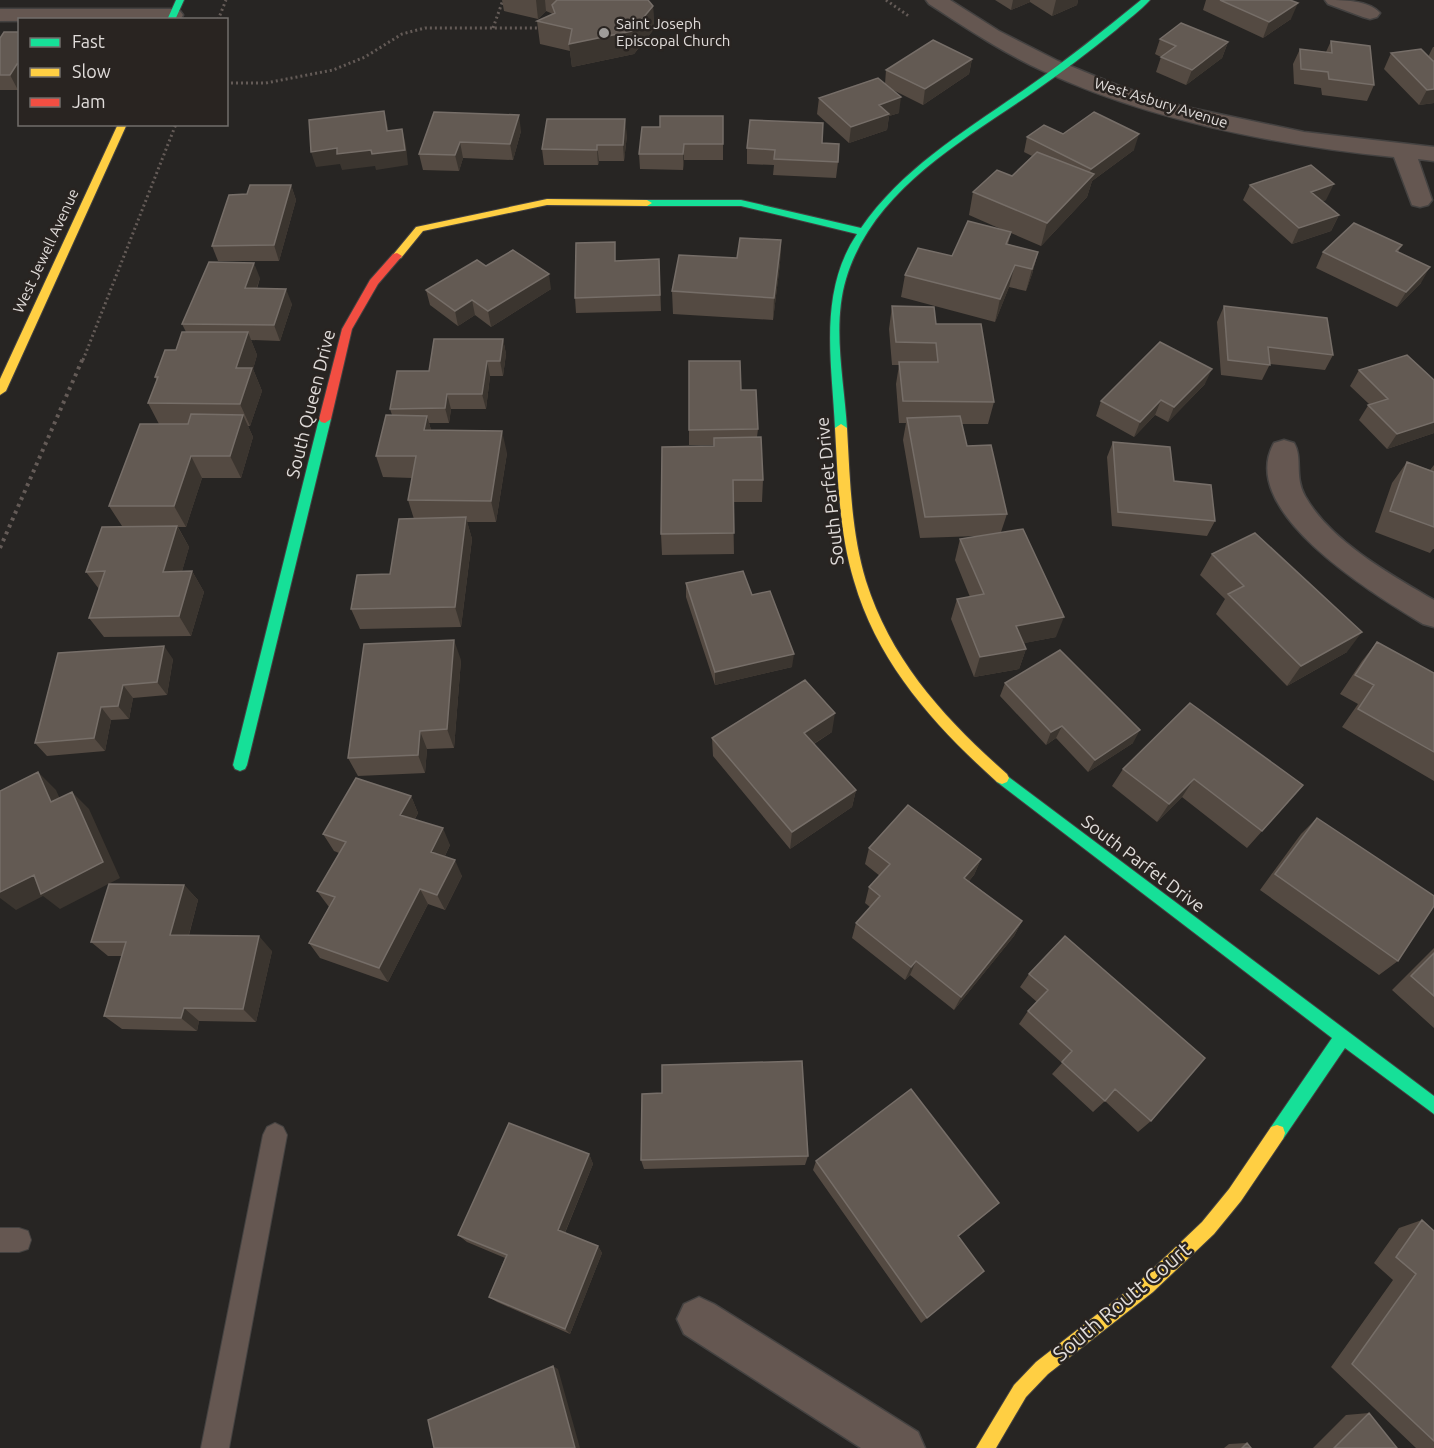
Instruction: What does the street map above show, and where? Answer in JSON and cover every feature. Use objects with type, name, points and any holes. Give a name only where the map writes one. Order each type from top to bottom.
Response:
[{"type":"street","name":"West Asbury Avenue","points":[[936,0],[984,32],[1059,70],[1139,99],[1201,118],[1275,133],[1404,152],[1434,154]]},
{"type":"street","name":"South Parfet Drive","points":[[1146,0],[1059,70],[922,167],[889,198],[863,232],[850,256],[841,279],[836,317],[847,506],[857,572],[867,604],[900,668],[926,705],[961,743],[1010,785],[1434,1106]]},
{"type":"street","points":[[1335,0],[1370,13]]},
{"type":"street","points":[[0,15],[49,8],[174,12]]},
{"type":"street","name":"West Jewell Avenue","points":[[0,391],[122,126]]},
{"type":"street","points":[[1404,152],[1420,200]]},
{"type":"street","name":"South Queen Drive","points":[[240,765],[347,329],[374,282],[420,229],[548,202],[741,203],[863,232]]},
{"type":"street","points":[[1284,450],[1283,476],[1290,498],[1302,515],[1351,562],[1434,615]]},
{"type":"street","name":"South Routt Court","points":[[985,1448],[1020,1391],[1042,1368],[1148,1286],[1209,1228],[1235,1195],[1342,1038]]},
{"type":"street","points":[[699,1319],[902,1448]]},
{"type":"lane","points":[[215,1448],[275,1135]]},
{"type":"path","points":[[219,18],[226,0]]},
{"type":"path","points":[[493,28],[503,0]]},
{"type":"path","points":[[228,83],[266,83],[333,70],[364,57],[392,39],[413,30],[550,28]]},
{"type":"path","points":[[0,548],[99,323],[175,126]]},
{"type":"building","points":[[557,0],[648,0],[653,6],[632,31],[569,44],[572,29],[537,21],[555,13],[552,5]]},
{"type":"building","points":[[1220,0],[1290,0],[1298,3],[1269,22]]},
{"type":"building","points":[[1181,23],[1228,42],[1192,70],[1161,57],[1176,46],[1160,39]]},
{"type":"building","points":[[4,32],[18,32],[18,64],[10,75],[0,75],[0,38]]},
{"type":"building","points":[[933,40],[972,59],[925,89],[886,70]]},
{"type":"building","points":[[1331,41],[1370,46],[1374,85],[1329,79],[1328,72],[1301,69],[1300,49],[1332,53]]},
{"type":"building","points":[[1421,49],[1434,61],[1434,89],[1427,90],[1391,53]]},
{"type":"building","points":[[878,78],[901,97],[879,105],[889,114],[851,127],[819,98]]},
{"type":"building","points":[[384,111],[387,131],[402,129],[405,150],[372,154],[371,150],[337,154],[337,148],[311,152],[309,120]]},
{"type":"building","points":[[434,112],[519,115],[510,144],[460,142],[455,155],[419,154]]},
{"type":"building","points":[[1094,112],[1139,134],[1091,169],[1027,137],[1044,125],[1063,134]]},
{"type":"building","points":[[660,116],[723,116],[723,144],[684,144],[683,154],[639,154],[642,127],[660,127]]},
{"type":"building","points":[[547,119],[625,119],[623,145],[597,145],[597,150],[542,149]]},
{"type":"building","points":[[750,120],[823,123],[822,143],[839,144],[838,162],[774,159],[775,150],[747,148]]},
{"type":"building","points":[[1037,152],[1094,174],[1047,223],[973,192],[997,170],[1012,176]]},
{"type":"building","points":[[1311,165],[1334,184],[1311,192],[1339,215],[1299,228],[1250,185]]},
{"type":"building","points":[[250,185],[291,185],[274,245],[212,246],[229,195],[247,194]]},
{"type":"building","points":[[968,221],[1011,232],[1006,244],[1038,252],[1032,269],[1015,265],[1000,299],[905,275],[918,248],[952,256]]},
{"type":"building","points":[[1354,223],[1402,245],[1396,251],[1430,267],[1406,292],[1323,252]]},
{"type":"building","points":[[740,238],[781,240],[774,298],[672,291],[679,255],[737,258]]},
{"type":"building","points":[[615,242],[615,261],[659,259],[660,295],[575,298],[576,243]]},
{"type":"building","points":[[513,250],[549,274],[488,311],[472,300],[455,311],[426,290],[477,260],[486,266]]},
{"type":"building","points":[[209,262],[254,263],[245,288],[286,289],[274,325],[182,324]]},
{"type":"building","points":[[892,306],[934,307],[936,324],[981,324],[994,402],[903,401],[899,362],[938,362],[936,343],[896,342]]},
{"type":"building","points":[[1224,306],[1327,318],[1333,355],[1268,347],[1270,365],[1228,360]]},
{"type":"building","points":[[182,332],[248,332],[236,368],[252,368],[240,404],[148,403],[165,350],[176,350]]},
{"type":"building","points":[[434,339],[503,339],[500,361],[487,361],[482,394],[447,394],[445,408],[390,409],[397,371],[429,371]]},
{"type":"building","points":[[1160,342],[1212,369],[1174,407],[1161,400],[1140,422],[1101,401]]},
{"type":"building","points":[[1407,355],[1434,380],[1434,422],[1397,434],[1368,405],[1388,399],[1359,370]]},
{"type":"building","points":[[689,361],[740,361],[741,390],[756,390],[758,429],[689,430]]},
{"type":"building","points":[[191,414],[243,415],[230,456],[191,456],[174,506],[109,506],[140,424],[188,424]]},
{"type":"building","points":[[386,415],[427,416],[424,430],[502,431],[491,501],[408,500],[416,456],[376,456]]},
{"type":"building","points":[[960,416],[967,446],[991,445],[1007,514],[925,517],[907,418]]},
{"type":"building","points":[[761,437],[763,480],[733,480],[734,533],[661,534],[662,447],[714,446],[714,438]]},
{"type":"building","points":[[1113,442],[1170,447],[1174,481],[1211,485],[1215,521],[1118,512]]},
{"type":"building","points":[[1407,462],[1434,472],[1434,527],[1390,511]]},
{"type":"building","points":[[466,517],[455,607],[351,609],[357,575],[390,574],[399,519]]},
{"type":"building","points":[[177,526],[163,572],[192,571],[179,616],[89,618],[105,571],[86,572],[102,527]]},
{"type":"building","points":[[1023,529],[1064,617],[1016,626],[1026,649],[980,657],[957,599],[984,594],[960,539]]},
{"type":"building","points":[[1255,533],[1362,632],[1301,666],[1228,594],[1244,586],[1212,554]]},
{"type":"building","points":[[743,571],[752,595],[770,591],[794,654],[715,672],[686,583]]},
{"type":"building","points":[[454,640],[447,729],[420,731],[418,755],[348,758],[364,644]]},
{"type":"building","points":[[1377,642],[1434,673],[1434,752],[1358,709],[1374,685],[1355,675]]},
{"type":"building","points":[[164,646],[157,682],[123,685],[118,706],[101,707],[94,738],[35,743],[58,653]]},
{"type":"building","points":[[1060,650],[1140,730],[1095,760],[1062,726],[1051,732],[1005,683]]},
{"type":"building","points":[[805,680],[835,713],[804,733],[856,790],[792,832],[712,738]]},
{"type":"building","points":[[1190,703],[1303,785],[1262,831],[1194,779],[1169,804],[1123,769]]},
{"type":"building","points":[[38,772],[51,802],[72,792],[103,862],[41,894],[34,875],[0,892],[0,791]]},
{"type":"building","points":[[356,778],[411,796],[400,815],[443,828],[431,852],[455,860],[437,895],[420,889],[379,968],[309,943],[335,897],[317,891],[346,842],[323,834]]},
{"type":"building","points":[[908,805],[981,859],[964,878],[1022,921],[961,997],[916,961],[911,967],[856,923],[880,896],[869,887],[890,864],[869,848]]},
{"type":"building","points":[[1317,818],[1434,896],[1434,906],[1398,961],[1275,874]]},
{"type":"building","points":[[109,884],[184,885],[170,935],[259,936],[243,1009],[184,1008],[181,1018],[104,1016],[126,942],[91,942]]},
{"type":"building","points":[[1065,936],[1205,1058],[1151,1121],[1115,1089],[1105,1101],[1062,1062],[1072,1051],[1028,1011],[1048,990],[1029,974]]},
{"type":"building","points":[[1434,953],[1434,996],[1411,976]]},
{"type":"building","points":[[802,1061],[808,1156],[641,1160],[642,1094],[662,1093],[662,1065]]},
{"type":"building","points":[[911,1089],[999,1203],[958,1236],[984,1271],[927,1318],[816,1161]]},
{"type":"building","points":[[509,1123],[589,1154],[558,1230],[598,1246],[565,1329],[489,1297],[507,1255],[458,1235]]},
{"type":"building","points":[[1422,1220],[1434,1231],[1434,1441],[1352,1364],[1416,1274],[1396,1257]]},
{"type":"building","points":[[553,1366],[575,1448],[434,1448],[428,1420]]},
{"type":"building","points":[[1369,1413],[1397,1448],[1334,1448]]},
{"type":"traffic: fast","points":[[172,18],[180,0]]},
{"type":"traffic: fast","points":[[841,428],[835,353],[837,296],[841,278],[855,244],[876,214],[902,185],[931,160],[963,135],[1069,63],[1146,0]]},
{"type":"traffic: fast","points":[[647,203],[741,203],[863,232]]},
{"type":"traffic: fast","points":[[240,765],[325,419]]},
{"type":"traffic: fast","points":[[1002,778],[1434,1106]]},
{"type":"traffic: fast","points":[[1277,1133],[1342,1038]]},
{"type":"traffic: slow","points":[[0,391],[122,126]]},
{"type":"traffic: slow","points":[[397,256],[420,229],[547,202],[647,203]]},
{"type":"traffic: slow","points":[[841,428],[846,505],[855,562],[870,610],[898,664],[916,689],[956,735],[1002,778]]},
{"type":"traffic: slow","points":[[985,1448],[1020,1391],[1042,1368],[1147,1286],[1208,1228],[1235,1195],[1277,1133]]},
{"type":"traffic: jam","points":[[325,419],[347,329],[374,282],[397,256]]},
{"type":"place","name":"Saint Joseph Episcopal Church","points":[[604,33]]}]
